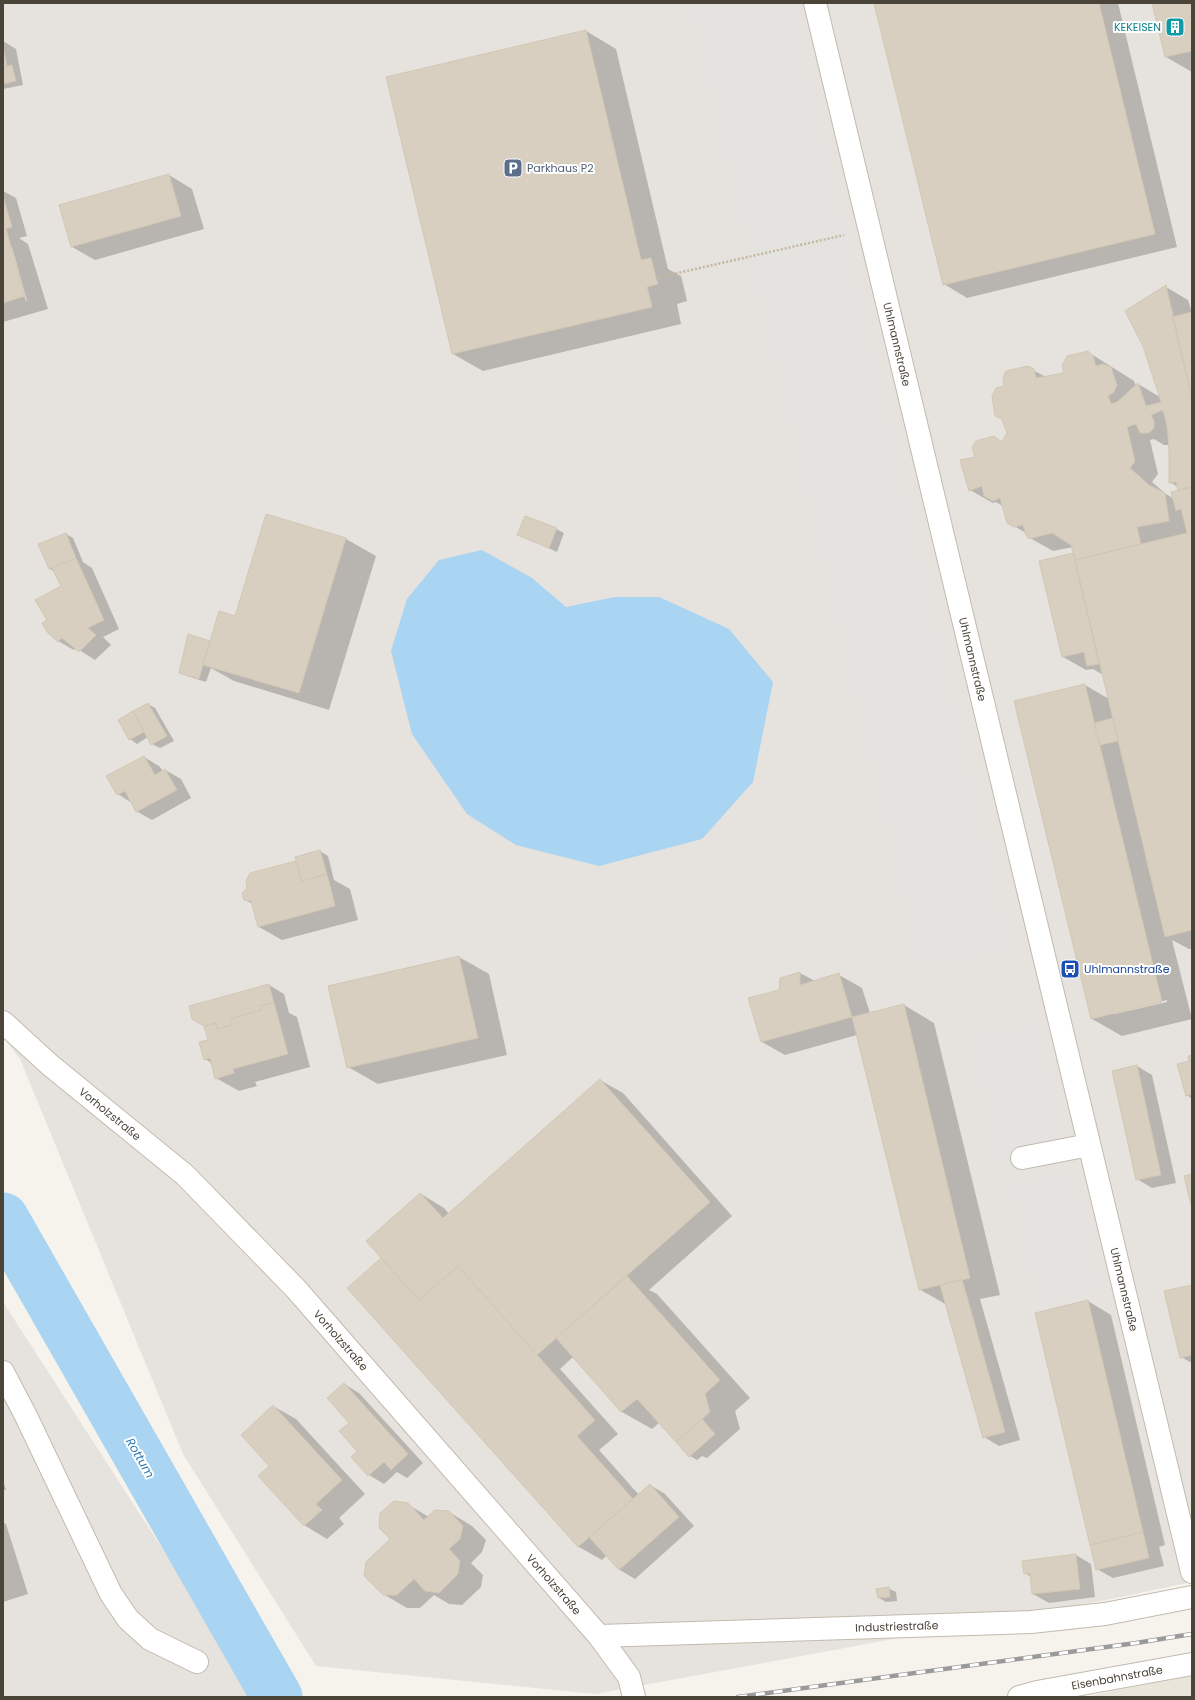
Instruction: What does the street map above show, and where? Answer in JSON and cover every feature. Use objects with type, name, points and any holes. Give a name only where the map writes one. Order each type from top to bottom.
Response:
[{"type":"street","name":"Uhlmannstraße","points":[[815,3],[1192,1572]]},
{"type":"street","name":"Vorholzstraße","points":[[3,1022],[50,1065],[185,1175],[296,1289],[599,1636],[629,1677],[634,1697]]},
{"type":"street","points":[[1022,1158],[1089,1145]]},
{"type":"street","points":[[3,1372],[25,1414],[111,1594],[128,1619],[150,1639],[197,1662]]},
{"type":"street","name":"Industriestraße","points":[[599,1636],[1031,1622],[1105,1614],[1192,1597]]},
{"type":"street","name":"Eisenbahnstraße","points":[[1019,1697],[1037,1692],[1192,1664]]},
{"type":"path","points":[[656,278],[869,229]]},
{"type":"shaded area","points":[[3,3],[1192,3],[1192,1582],[1111,1599],[595,1694],[316,1666],[183,1454],[20,1059],[3,1037]]},
{"type":"shaded area","points":[[686,3],[795,3],[1013,952],[917,967]]},
{"type":"shaded area","points":[[1040,1021],[1071,1160],[999,1176],[967,1037]]},
{"type":"shaded area","points":[[1077,1170],[1104,1290],[1035,1306],[1008,1186]]},
{"type":"shaded area","points":[[3,1302],[258,1697],[3,1697]]},
{"type":"shaded area","points":[[1192,1676],[1192,1697],[1087,1697],[1117,1690]]},
{"type":"water","points":[[482,550],[532,578],[566,607],[615,597],[659,597],[729,629],[773,682],[753,782],[702,839],[599,866],[516,845],[467,814],[412,734],[391,651],[407,599],[439,560]]},
{"type":"building","points":[[874,3],[1099,3],[1155,234],[943,285]]},
{"type":"building","name":"KEKEISEN","points":[[1152,3],[1192,3],[1192,51],[1165,57]]},
{"type":"building","name":"Parkhaus P2","points":[[586,30],[641,260],[651,258],[658,284],[647,287],[652,307],[452,354],[386,77]]},
{"type":"building","points":[[3,47],[7,66],[3,67]]},
{"type":"building","points":[[12,65],[16,81],[3,84],[3,67]]},
{"type":"building","points":[[169,174],[181,216],[71,247],[59,205]]},
{"type":"building","points":[[3,196],[12,227],[3,230]]},
{"type":"building","points":[[6,229],[25,296],[3,303],[3,230]]},
{"type":"building","points":[[1166,285],[1192,398],[1192,487],[1178,490],[1176,482],[1169,483],[1169,450],[1167,426],[1163,410],[1151,415],[1154,421],[1154,428],[1149,433],[1140,433],[1136,424],[1127,427],[1135,461],[1130,468],[1149,485],[1165,493],[1169,521],[1137,527],[1141,544],[1075,560],[1071,545],[1052,533],[1029,539],[1023,525],[1014,527],[1007,523],[1000,498],[993,501],[984,496],[982,486],[969,491],[960,460],[975,457],[972,447],[976,441],[994,436],[1002,442],[1007,433],[1002,419],[995,416],[992,396],[996,388],[1004,386],[1003,377],[1006,371],[1028,366],[1034,369],[1036,378],[1064,373],[1062,366],[1067,356],[1088,351],[1093,356],[1096,366],[1103,364],[1111,367],[1117,385],[1114,392],[1108,396],[1111,404],[1117,402],[1138,383],[1146,406],[1161,402],[1143,346],[1125,311]]},
{"type":"building","points":[[1192,312],[1192,398],[1172,317]]},
{"type":"building","points":[[1192,487],[1192,930],[1165,937],[1075,560],[1187,533],[1181,509],[1176,511],[1171,492]]},
{"type":"building","points":[[266,514],[346,538],[299,693],[203,665],[219,611],[235,616]]},
{"type":"building","points":[[525,516],[557,528],[549,548],[517,535]]},
{"type":"building","points":[[66,533],[76,558],[49,569],[38,544]]},
{"type":"building","points":[[1073,553],[1099,664],[1087,666],[1084,652],[1062,657],[1039,561]]},
{"type":"building","points":[[76,558],[104,620],[88,628],[96,635],[79,652],[62,638],[58,642],[47,632],[42,623],[47,620],[35,600],[61,586],[52,568]]},
{"type":"building","points":[[188,634],[210,641],[199,679],[179,673]]},
{"type":"building","points":[[1085,684],[1162,1002],[1091,1019],[1014,701]]},
{"type":"building","points":[[148,703],[167,736],[151,745],[133,711]]},
{"type":"building","points":[[133,711],[144,732],[129,740],[118,720]]},
{"type":"building","points":[[1113,718],[1118,741],[1100,745],[1094,723]]},
{"type":"building","points":[[144,756],[155,775],[165,769],[177,790],[136,812],[125,791],[117,795],[106,776]]},
{"type":"building","points":[[320,850],[327,874],[302,881],[295,857]]},
{"type":"building","points":[[296,861],[302,881],[327,874],[335,906],[258,927],[251,901],[244,900],[242,893],[247,888],[246,881],[250,873]]},
{"type":"building","points":[[459,956],[478,1038],[347,1068],[328,986]]},
{"type":"building","points":[[800,972],[800,985],[839,973],[852,1017],[761,1042],[748,998],[779,990],[780,978]]},
{"type":"building","points":[[269,984],[274,1003],[260,1006],[261,1010],[230,1019],[232,1025],[217,1029],[216,1023],[204,1026],[192,1019],[189,1006]]},
{"type":"building","points":[[274,1003],[288,1054],[233,1069],[234,1073],[215,1079],[210,1058],[204,1060],[199,1042],[208,1040],[204,1026],[216,1023],[217,1029],[232,1025],[230,1019],[261,1010],[260,1006]]},
{"type":"building","points":[[904,1004],[970,1278],[919,1290],[852,1017]]},
{"type":"building","points":[[1192,1055],[1192,1094],[1186,1096],[1177,1064],[1189,1061],[1188,1056]]},
{"type":"building","points":[[1137,1065],[1161,1175],[1136,1180],[1112,1071]]},
{"type":"building","points":[[600,1079],[710,1202],[537,1355],[458,1266],[419,1300],[366,1241],[420,1193],[443,1218]]},
{"type":"building","points":[[1192,1174],[1192,1208],[1184,1176]]},
{"type":"building","points":[[381,1258],[419,1300],[458,1266],[595,1420],[577,1436],[633,1499],[578,1547],[347,1288]]},
{"type":"building","points":[[627,1276],[720,1380],[705,1394],[710,1412],[676,1442],[637,1399],[621,1412],[556,1338]]},
{"type":"building","points":[[962,1279],[1005,1432],[983,1438],[940,1285]]},
{"type":"building","points":[[1192,1285],[1192,1355],[1180,1358],[1164,1291]]},
{"type":"building","points":[[1088,1300],[1143,1532],[1090,1545],[1035,1313]]},
{"type":"building","points":[[344,1383],[408,1454],[391,1470],[384,1462],[368,1476],[351,1457],[357,1451],[339,1431],[349,1423],[327,1398]]},
{"type":"building","points":[[273,1405],[342,1480],[316,1504],[322,1510],[304,1526],[258,1476],[269,1466],[241,1435]]},
{"type":"building","points":[[702,1419],[715,1434],[689,1457],[676,1442]]},
{"type":"building","points":[[650,1484],[679,1517],[619,1570],[589,1537]]},
{"type":"building","points":[[394,1501],[408,1503],[424,1520],[435,1510],[449,1511],[463,1526],[460,1539],[449,1549],[460,1561],[458,1574],[439,1593],[425,1591],[414,1579],[397,1595],[383,1595],[364,1576],[366,1562],[390,1539],[379,1528],[380,1513]]},
{"type":"building","points":[[1143,1532],[1149,1558],[1096,1570],[1090,1545]]},
{"type":"building","points":[[1076,1554],[1080,1589],[1032,1594],[1030,1573],[1024,1574],[1022,1561]]},
{"type":"building","points":[[889,1587],[890,1597],[878,1598],[876,1589]]},
{"type":"waterway","name":"Rottum","points":[[3,1218],[277,1697]]},
{"type":"railway","points":[[738,1697],[1136,1643],[1192,1634]]},
{"type":"place","name":"KEKEISEN","points":[[1175,27]]},
{"type":"place","name":"Parkhaus P2","points":[[513,168]]},
{"type":"place","name":"Uhlmannstraße","points":[[1070,969]]}]
